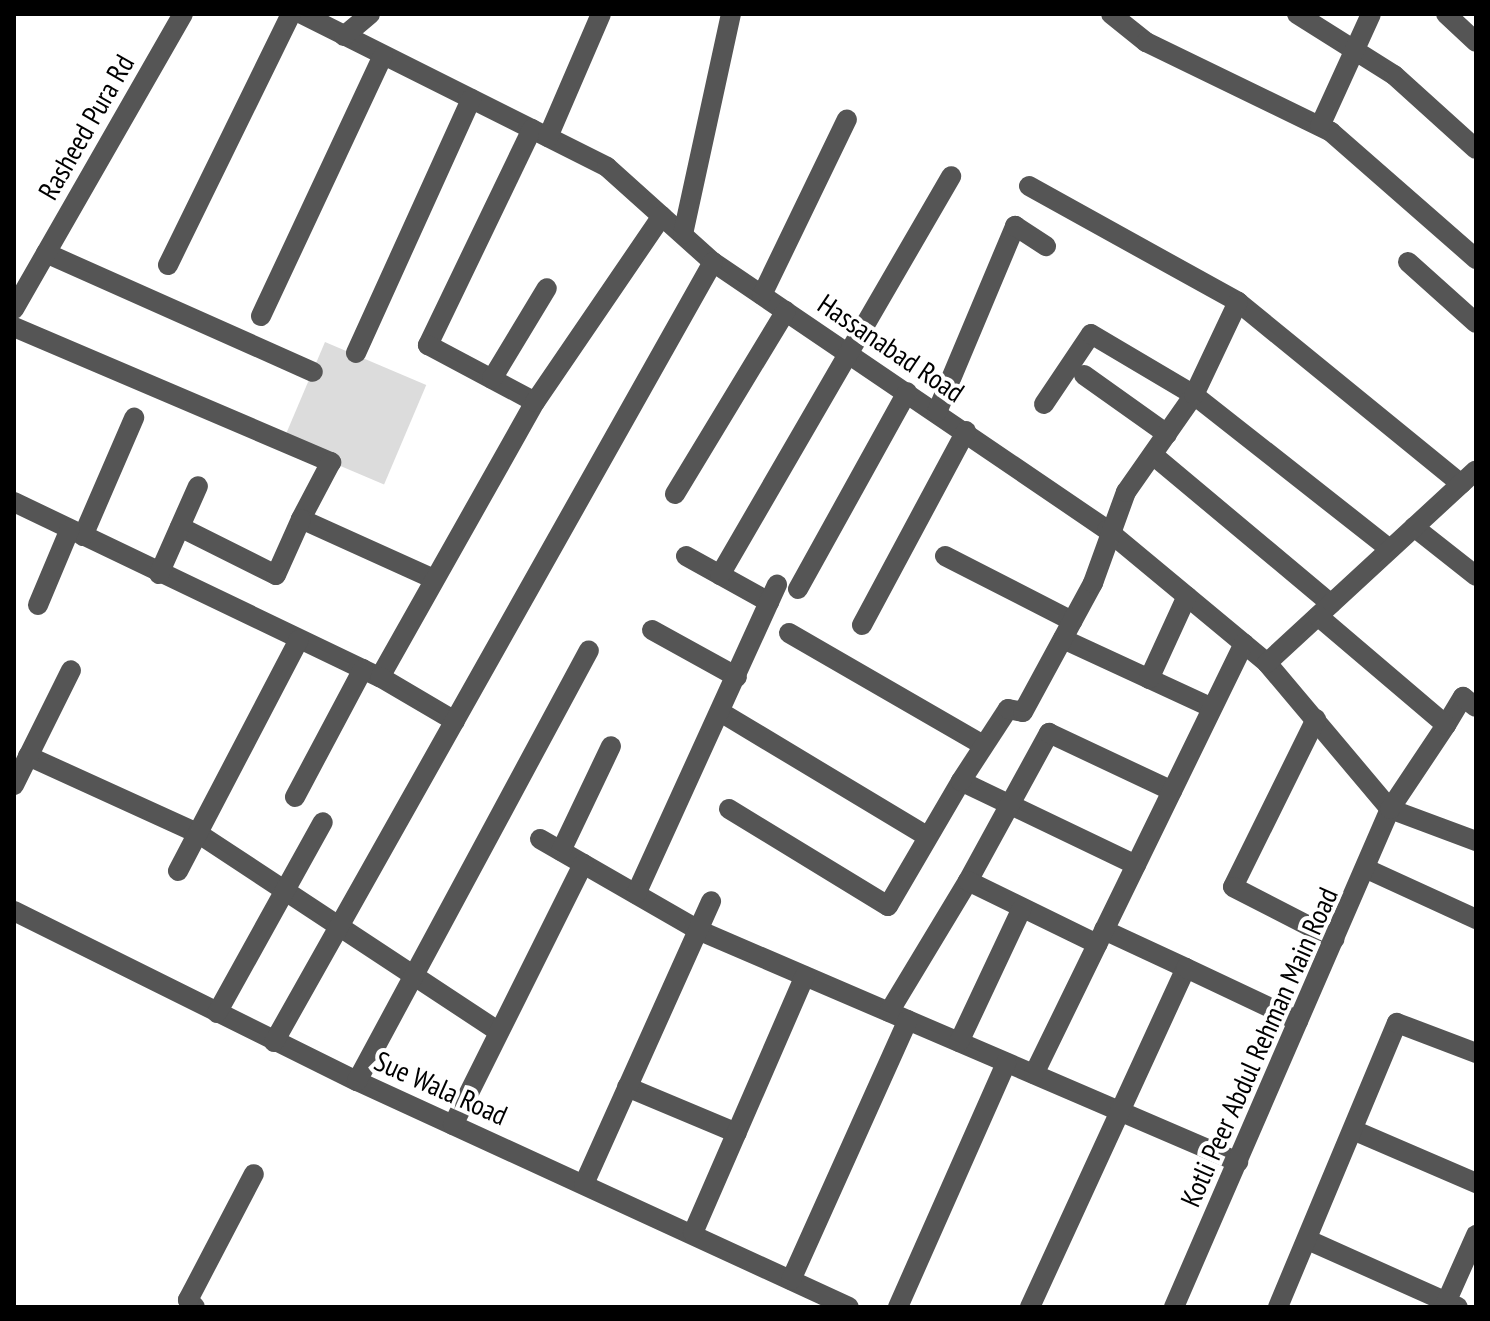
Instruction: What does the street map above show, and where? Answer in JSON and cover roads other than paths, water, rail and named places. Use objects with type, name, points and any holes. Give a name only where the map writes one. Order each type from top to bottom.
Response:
[{"type":"street","name":"Rasheed Pura Rd","points":[[14,309],[183,14]]},
{"type":"street","points":[[168,265],[291,14]]},
{"type":"street","name":"Hassanabad Road","points":[[302,14],[607,167],[713,262],[966,431],[1107,530],[1267,663],[1390,809]]},
{"type":"street","points":[[344,36],[370,14]]},
{"type":"street","points":[[535,402],[428,345],[601,14]]},
{"type":"street","points":[[683,234],[731,14]]},
{"type":"street","points":[[1111,14],[1146,42],[1320,126],[1476,259]]},
{"type":"street","points":[[1297,14],[1394,75],[1476,149]]},
{"type":"street","points":[[1320,126],[1371,14]]},
{"type":"street","points":[[1446,14],[1476,42]]},
{"type":"street","points":[[261,316],[383,56]]},
{"type":"street","points":[[356,353],[471,99]]},
{"type":"street","points":[[762,295],[847,119]]},
{"type":"street","points":[[720,575],[951,176]]},
{"type":"street","points":[[1029,186],[1238,302],[1469,477],[1267,663]]},
{"type":"street","points":[[295,797],[434,579],[535,402],[662,216]]},
{"type":"street","points":[[937,412],[1015,226],[1046,246]]},
{"type":"street","points":[[46,253],[313,372]]},
{"type":"street","points":[[274,1042],[713,262]]},
{"type":"street","points":[[1408,262],[1476,323]]},
{"type":"street","points":[[492,379],[547,288]]},
{"type":"street","points":[[729,809],[888,906],[961,781],[1008,709],[1023,712],[1068,630],[1107,530],[1194,395],[1238,302]]},
{"type":"street","points":[[675,494],[786,311]]},
{"type":"street","points":[[14,327],[331,462],[276,575],[180,527]]},
{"type":"street","points":[[1044,404],[1091,334],[1194,395],[1390,549]]},
{"type":"street","points":[[1084,375],[1167,434]]},
{"type":"street","points":[[798,589],[907,392]]},
{"type":"street","points":[[38,605],[134,418]]},
{"type":"street","points":[[862,625],[966,431]]},
{"type":"street","points":[[1153,455],[1446,725]]},
{"type":"street","points":[[159,574],[198,486]]},
{"type":"street","points":[[14,502],[159,574],[372,673],[455,721]]},
{"type":"street","points":[[301,519],[434,579]]},
{"type":"street","points":[[1414,527],[1476,576]]},
{"type":"street","points":[[636,894],[722,713],[773,594],[720,575],[686,556]]},
{"type":"street","points":[[945,556],[1149,679],[1212,708]]},
{"type":"street","points":[[1149,679],[1187,596]]},
{"type":"street","points":[[652,630],[737,677]]},
{"type":"street","points":[[789,633],[983,745]]},
{"type":"street","points":[[178,871],[299,640]]},
{"type":"street","points":[[1034,1074],[1244,643]]},
{"type":"street","points":[[357,1081],[589,650]]},
{"type":"street","points":[[14,785],[71,670]]},
{"type":"street","name":"Kotli Peer Abdul Rehman Main Road","points":[[1174,1307],[1334,939],[1369,870],[1390,809],[1463,697],[1476,707]]},
{"type":"street","points":[[722,713],[928,837]]},
{"type":"street","points":[[1316,719],[1233,887],[1334,939]]},
{"type":"street","points":[[791,1280],[898,1016],[1049,733],[1172,791]]},
{"type":"street","points":[[561,851],[611,746]]},
{"type":"street","points":[[28,756],[199,834],[283,894],[499,1032]]},
{"type":"street","points":[[961,781],[1136,865]]},
{"type":"street","points":[[1390,809],[1476,841]]},
{"type":"street","points":[[217,1013],[323,822]]},
{"type":"street","points":[[540,839],[698,930],[1238,1162]]},
{"type":"street","points":[[453,1125],[583,864]]},
{"type":"street","points":[[1369,870],[1476,919]]},
{"type":"street","points":[[968,881],[1022,908],[1186,968],[1298,1021]]},
{"type":"street","points":[[584,1184],[711,901]]},
{"type":"street","points":[[959,1042],[1022,908]]},
{"type":"street","name":"Sue Wala Road","points":[[14,911],[274,1042],[849,1307]]},
{"type":"street","points":[[1030,1307],[1116,1110],[1186,968]]},
{"type":"street","points":[[693,1233],[805,976]]},
{"type":"street","points":[[1278,1307],[1397,1023],[1476,1053]]},
{"type":"street","points":[[898,1307],[1006,1063]]},
{"type":"street","points":[[627,1087],[737,1133]]},
{"type":"street","points":[[1353,1130],[1476,1183]]},
{"type":"street","points":[[195,1307],[188,1300],[254,1174]]},
{"type":"street","points":[[1308,1240],[1450,1305],[1476,1235]]}]
